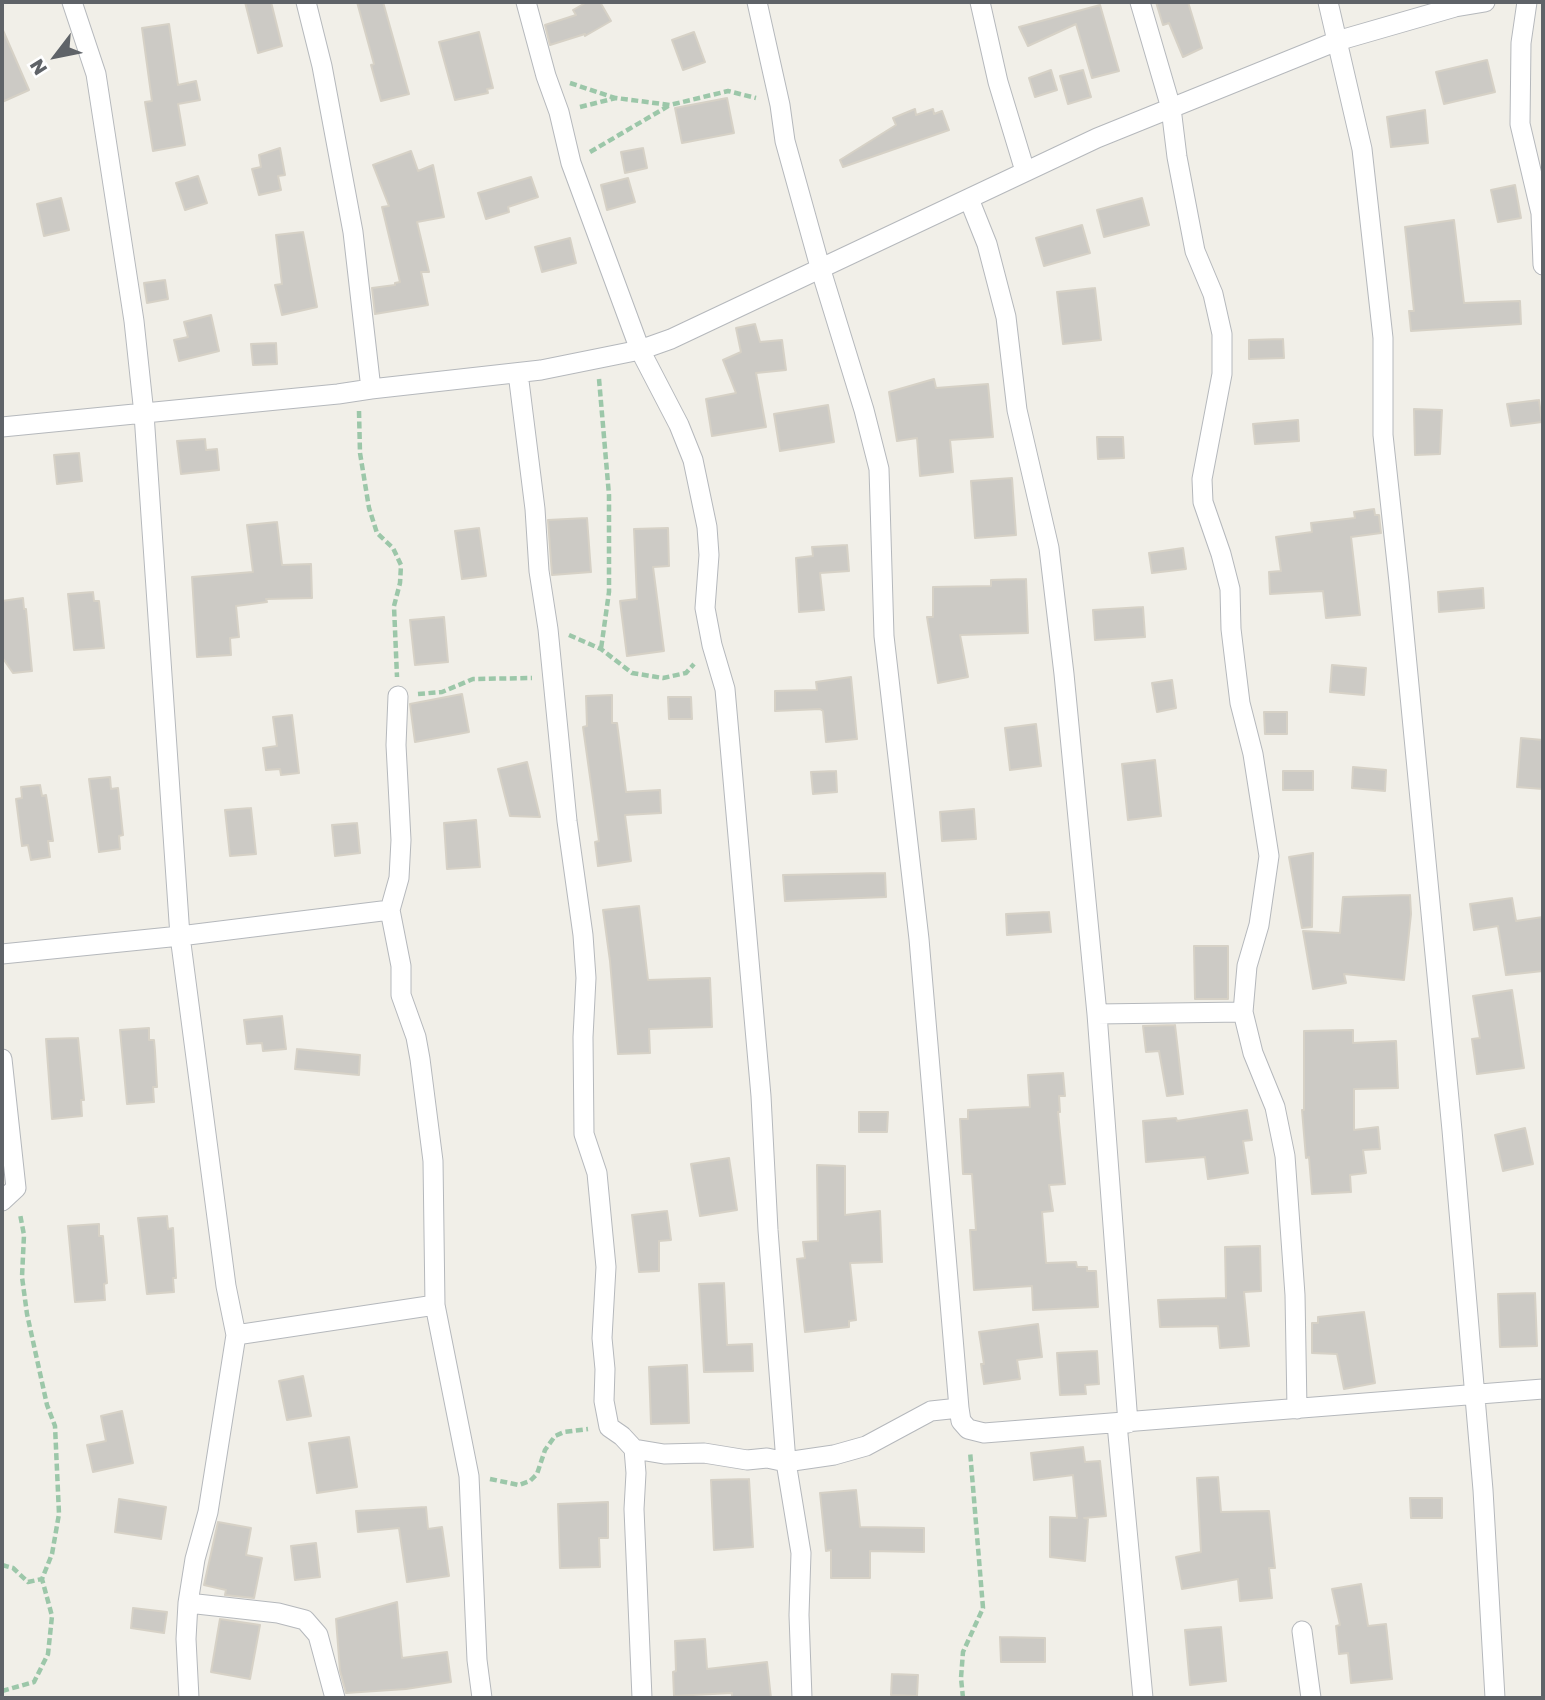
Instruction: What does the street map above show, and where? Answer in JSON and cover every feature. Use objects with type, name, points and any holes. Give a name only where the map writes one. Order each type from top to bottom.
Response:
[{"type":"street","points":[[72,2],[96,74],[134,321],[144,414],[180,936],[226,1286],[236,1335],[208,1512],[195,1559],[188,1603],[186,1639],[189,1698]]},
{"type":"street","points":[[306,2],[322,66],[353,232],[371,388]]},
{"type":"street","points":[[526,2],[546,76],[559,112],[571,163],[640,350],[679,425],[692,460],[707,527],[709,555],[705,608],[725,689],[761,1096],[769,1244],[786,1462],[801,1553],[799,1615],[802,1698]]},
{"type":"street","points":[[757,2],[780,104],[785,141],[879,469],[884,636],[919,939],[961,1421],[968,1429],[984,1433],[1543,1389]]},
{"type":"street","points":[[980,2],[998,82],[1025,171]]},
{"type":"street","points":[[1140,2],[1171,108],[1177,157],[1195,250],[1213,294],[1222,334],[1222,374],[1202,479],[1203,502],[1230,589],[1231,629],[1240,703],[1253,754],[1269,856],[1259,925],[1247,966],[1243,1012],[1253,1054],[1275,1107],[1284,1156],[1295,1295],[1297,1409]]},
{"type":"street","points":[[1328,2],[1362,149],[1383,338],[1383,435],[1452,1130],[1483,1490],[1495,1698]]},
{"type":"street","points":[[2,427],[338,394],[371,388],[518,373],[596,361],[640,350],[671,339],[1025,171],[1171,108],[1337,41],[1455,7],[1485,2]]},
{"type":"street","points":[[1527,2],[1521,43],[1520,124],[1541,213],[1543,265]]},
{"type":"street","points":[[969,199],[986,244],[1006,317],[1017,410],[1049,548],[1064,674],[1097,1014],[1143,1698]]},
{"type":"street","points":[[518,373],[535,509],[539,571],[548,629],[567,821],[584,945],[584,1135],[597,1173],[604,1228],[607,1268],[602,1338],[604,1401],[609,1427],[634,1449],[664,1454],[704,1453],[747,1460],[767,1458],[786,1462],[834,1455],[866,1446],[932,1411],[960,1408]]},
{"type":"street","points":[[398,703],[396,745],[401,840],[399,878],[390,910],[401,966],[401,995],[416,1037],[420,1059],[431,1147],[436,1305],[469,1476],[477,1660],[482,1698]]},
{"type":"street","points":[[2,954],[180,936],[390,910]]},
{"type":"street","points":[[1097,1014],[1243,1012]]},
{"type":"street","points":[[2,1059],[9,1195]]},
{"type":"street","points":[[236,1335],[436,1305]]},
{"type":"street","points":[[634,1449],[642,1698]]},
{"type":"street","points":[[188,1603],[278,1612],[305,1620],[318,1635],[335,1698]]},
{"type":"street","points":[[1302,1631],[1311,1698]]},
{"type":"path","points":[[546,76],[616,98],[670,105]]},
{"type":"path","points":[[571,163],[670,105],[728,91],[780,104]]},
{"type":"path","points":[[559,112],[616,98]]},
{"type":"path","points":[[596,361],[609,495],[609,592],[601,649]]},
{"type":"path","points":[[371,388],[359,411],[360,453],[369,508],[377,533],[393,548],[401,565],[394,606],[398,703]]},
{"type":"path","points":[[548,629],[601,649],[632,673],[663,678],[686,673],[712,645]]},
{"type":"path","points":[[398,703],[404,697],[442,692],[473,679],[553,678]]},
{"type":"path","points":[[2,1691],[34,1682],[48,1654],[52,1616],[42,1578],[52,1554],[59,1514],[55,1426],[47,1405],[27,1314],[22,1277],[24,1235],[9,1195]]},
{"type":"path","points":[[469,1476],[519,1485],[530,1481],[537,1474],[545,1450],[555,1436],[581,1429],[609,1427]]},
{"type":"path","points":[[963,1698],[963,1652],[983,1608],[968,1429]]},
{"type":"path","points":[[2,1565],[13,1568],[28,1582],[42,1578]]},
{"type":"building","points":[[245,2],[271,2],[282,46],[258,53]]},
{"type":"building","points":[[357,2],[383,2],[409,94],[381,101]]},
{"type":"building","points":[[587,2],[600,2],[611,21],[585,36],[550,45],[545,25],[576,15],[573,10]]},
{"type":"building","points":[[1156,2],[1188,2],[1202,48],[1183,57],[1169,23],[1163,25]]},
{"type":"building","points":[[1100,5],[1119,71],[1092,78],[1076,24],[1028,46],[1019,27]]},
{"type":"building","points":[[169,24],[178,85],[196,81],[200,100],[178,104],[185,145],[153,151],[145,102],[152,101],[142,28]]},
{"type":"building","points":[[2,28],[29,90],[2,102]]},
{"type":"building","points":[[479,32],[493,88],[487,89],[488,93],[455,100],[439,42]]},
{"type":"building","points":[[694,32],[705,62],[683,70],[672,40]]},
{"type":"building","points":[[1487,60],[1495,92],[1444,104],[1436,72]]},
{"type":"building","points":[[1051,70],[1057,90],[1035,97],[1029,78]]},
{"type":"building","points":[[1083,70],[1091,97],[1068,104],[1060,76]]},
{"type":"building","points":[[727,98],[734,133],[682,143],[675,108]]},
{"type":"building","points":[[915,109],[916,115],[933,109],[934,114],[942,111],[949,130],[843,167],[840,160],[896,125],[893,118]]},
{"type":"building","points":[[1425,110],[1428,143],[1391,147],[1387,117]]},
{"type":"building","points":[[280,148],[285,175],[278,176],[281,190],[259,195],[252,169],[261,167],[259,155]]},
{"type":"building","points":[[643,148],[647,168],[625,173],[621,152]]},
{"type":"building","points":[[411,151],[418,171],[433,165],[444,217],[417,222],[429,272],[421,272],[428,305],[375,314],[372,288],[400,282],[382,207],[389,206],[373,165]]},
{"type":"building","points":[[198,176],[207,203],[185,210],[176,183]]},
{"type":"building","points":[[531,177],[538,197],[508,207],[509,212],[486,219],[478,193]]},
{"type":"building","points":[[628,178],[635,202],[607,210],[601,185]]},
{"type":"building","points":[[1515,185],[1521,218],[1498,222],[1491,190]]},
{"type":"building","points":[[61,198],[69,230],[44,236],[37,204]]},
{"type":"building","points":[[1142,198],[1149,225],[1104,237],[1097,210]]},
{"type":"building","points":[[1454,220],[1464,303],[1520,301],[1521,324],[1411,331],[1409,311],[1414,311],[1405,227]]},
{"type":"building","points":[[1082,225],[1090,253],[1044,266],[1036,238]]},
{"type":"building","points":[[303,232],[317,307],[282,315],[275,285],[282,284],[276,235]]},
{"type":"building","points":[[570,238],[576,263],[542,272],[535,247]]},
{"type":"building","points":[[165,280],[168,299],[147,303],[144,283]]},
{"type":"building","points":[[1095,288],[1101,340],[1063,344],[1057,292]]},
{"type":"building","points":[[211,315],[219,351],[179,361],[174,340],[188,337],[184,322]]},
{"type":"building","points":[[755,324],[760,342],[782,340],[786,370],[756,373],[766,427],[712,436],[706,399],[736,393],[723,360],[741,352],[736,328]]},
{"type":"building","points":[[1283,339],[1284,358],[1249,359],[1249,340]]},
{"type":"building","points":[[276,343],[277,364],[253,365],[251,344]]},
{"type":"building","points":[[934,379],[936,388],[988,384],[993,437],[950,440],[953,472],[920,476],[917,438],[897,441],[889,392]]},
{"type":"building","points":[[1539,400],[1542,422],[1511,426],[1507,404]]},
{"type":"building","points":[[828,405],[834,442],[780,451],[774,414]]},
{"type":"building","points":[[1414,409],[1442,410],[1440,454],[1415,455]]},
{"type":"building","points":[[1298,420],[1299,441],[1255,444],[1253,424]]},
{"type":"building","points":[[1097,437],[1123,437],[1124,458],[1098,459]]},
{"type":"building","points":[[205,439],[206,450],[217,449],[219,470],[181,474],[177,441]]},
{"type":"building","points":[[79,453],[82,481],[57,484],[54,455]]},
{"type":"building","points":[[1012,478],[1016,535],[975,538],[971,481]]},
{"type":"building","points":[[1374,509],[1375,515],[1379,515],[1381,533],[1351,537],[1360,615],[1326,618],[1323,591],[1270,594],[1269,572],[1281,571],[1276,537],[1312,532],[1311,523],[1355,518],[1354,512]]},
{"type":"building","points":[[587,518],[591,572],[552,575],[548,520]]},
{"type":"building","points":[[277,522],[282,565],[311,564],[312,598],[266,599],[267,602],[236,606],[239,637],[230,638],[231,655],[197,657],[192,577],[253,572],[247,525]]},
{"type":"building","points":[[479,528],[486,576],[462,579],[455,531]]},
{"type":"building","points":[[668,528],[669,566],[653,567],[664,651],[627,656],[620,601],[637,599],[634,529]]},
{"type":"building","points":[[847,545],[849,571],[820,573],[824,610],[799,612],[796,558],[813,556],[812,547]]},
{"type":"building","points":[[1183,548],[1186,569],[1152,573],[1149,553]]},
{"type":"building","points":[[1026,579],[1028,633],[960,635],[968,677],[938,683],[927,617],[933,617],[933,587],[991,586],[991,580]]},
{"type":"building","points":[[1483,588],[1484,608],[1439,612],[1438,592]]},
{"type":"building","points":[[93,592],[94,601],[99,601],[104,648],[74,650],[68,594]]},
{"type":"building","points":[[23,598],[32,671],[13,673],[2,657],[2,601]]},
{"type":"building","points":[[1143,607],[1145,637],[1095,640],[1093,610]]},
{"type":"building","points":[[444,617],[448,662],[415,665],[410,620]]},
{"type":"building","points":[[1332,665],[1366,668],[1364,695],[1330,692]]},
{"type":"building","points":[[851,677],[857,739],[826,742],[823,711],[820,709],[775,711],[775,691],[817,690],[816,682]]},
{"type":"building","points":[[1172,680],[1176,708],[1157,712],[1152,683]]},
{"type":"building","points":[[462,694],[469,732],[415,742],[410,704]]},
{"type":"building","points":[[612,695],[612,723],[617,723],[626,792],[660,790],[661,813],[625,815],[631,861],[598,866],[595,842],[599,841],[583,727],[587,726],[586,696]]},
{"type":"building","points":[[668,697],[691,697],[692,719],[669,719]]},
{"type":"building","points":[[1264,712],[1287,712],[1287,734],[1265,734]]},
{"type":"building","points":[[292,715],[299,773],[281,775],[280,769],[266,770],[263,748],[277,746],[273,717]]},
{"type":"building","points":[[1036,724],[1041,766],[1010,770],[1005,728]]},
{"type":"building","points":[[1521,738],[1543,740],[1543,789],[1517,787]]},
{"type":"building","points":[[1155,760],[1161,816],[1128,820],[1122,764]]},
{"type":"building","points":[[527,762],[540,817],[510,816],[498,769]]},
{"type":"building","points":[[1353,767],[1386,770],[1385,791],[1352,788]]},
{"type":"building","points":[[836,771],[837,792],[813,794],[811,772]]},
{"type":"building","points":[[1283,771],[1313,771],[1313,790],[1283,790]]},
{"type":"building","points":[[110,777],[111,789],[118,788],[123,835],[119,836],[120,849],[99,852],[89,779]]},
{"type":"building","points":[[40,785],[42,796],[46,795],[53,841],[48,841],[50,857],[31,860],[28,845],[22,846],[16,799],[22,798],[21,787]]},
{"type":"building","points":[[251,808],[256,854],[230,856],[225,810]]},
{"type":"building","points":[[974,809],[976,839],[942,841],[940,812]]},
{"type":"building","points":[[476,820],[480,867],[447,869],[444,823]]},
{"type":"building","points":[[357,823],[360,853],[335,856],[332,825]]},
{"type":"building","points":[[1313,853],[1312,927],[1302,928],[1289,857]]},
{"type":"building","points":[[885,873],[886,897],[785,901],[783,875]]},
{"type":"building","points":[[1410,895],[1411,914],[1404,980],[1344,974],[1346,983],[1313,989],[1303,931],[1340,933],[1343,897]]},
{"type":"building","points":[[1512,898],[1516,921],[1543,917],[1543,971],[1506,975],[1498,926],[1474,930],[1470,904]]},
{"type":"building","points":[[639,906],[648,980],[710,978],[712,1027],[649,1029],[650,1053],[618,1054],[603,910]]},
{"type":"building","points":[[1049,912],[1051,932],[1007,935],[1006,914]]},
{"type":"building","points":[[1194,946],[1228,946],[1228,999],[1195,999]]},
{"type":"building","points":[[1512,990],[1524,1068],[1477,1074],[1472,1039],[1480,1038],[1473,996]]},
{"type":"building","points":[[282,1016],[286,1049],[263,1051],[262,1043],[247,1044],[244,1020]]},
{"type":"building","points":[[1175,1025],[1183,1094],[1167,1096],[1159,1051],[1146,1052],[1143,1026]]},
{"type":"building","points":[[149,1028],[149,1040],[154,1040],[155,1051],[157,1087],[153,1087],[154,1102],[127,1104],[120,1030]]},
{"type":"building","points":[[1353,1030],[1353,1043],[1396,1041],[1398,1088],[1354,1089],[1354,1130],[1378,1127],[1380,1149],[1363,1150],[1366,1173],[1350,1175],[1351,1192],[1312,1194],[1302,1110],[1304,1031]]},
{"type":"building","points":[[78,1038],[84,1100],[81,1100],[82,1116],[52,1119],[46,1039]]},
{"type":"building","points":[[297,1049],[360,1055],[359,1075],[295,1069]]},
{"type":"building","points":[[1063,1073],[1065,1096],[1059,1096],[1058,1112],[1065,1184],[1049,1185],[1053,1211],[1042,1212],[1046,1263],[1076,1262],[1077,1267],[1096,1271],[1098,1307],[1033,1310],[1032,1286],[974,1290],[970,1230],[976,1230],[972,1174],[963,1174],[960,1119],[968,1119],[968,1110],[1030,1107],[1028,1075]]},
{"type":"building","points":[[1247,1110],[1252,1140],[1243,1141],[1248,1173],[1208,1179],[1205,1157],[1146,1162],[1143,1121],[1176,1118],[1177,1121]]},
{"type":"building","points":[[859,1112],[888,1112],[887,1132],[859,1132]]},
{"type":"building","points":[[1525,1128],[1533,1164],[1503,1171],[1495,1135]]},
{"type":"building","points":[[729,1158],[737,1210],[700,1216],[691,1164]]},
{"type":"building","points":[[817,1165],[845,1166],[845,1215],[880,1211],[882,1262],[850,1263],[856,1320],[849,1321],[849,1327],[805,1332],[797,1259],[805,1258],[803,1242],[818,1241]]},
{"type":"building","points":[[667,1211],[671,1240],[659,1241],[659,1271],[639,1272],[632,1215]]},
{"type":"building","points":[[167,1216],[168,1229],[173,1228],[176,1278],[173,1278],[174,1292],[147,1294],[138,1218]]},
{"type":"building","points":[[99,1224],[99,1236],[103,1236],[107,1283],[104,1284],[105,1300],[75,1302],[68,1226]]},
{"type":"building","points":[[1260,1246],[1261,1291],[1244,1292],[1249,1346],[1220,1348],[1218,1326],[1160,1327],[1158,1300],[1226,1298],[1225,1247]]},
{"type":"building","points":[[724,1283],[727,1345],[752,1344],[753,1371],[704,1372],[699,1284]]},
{"type":"building","points":[[1535,1293],[1537,1346],[1500,1347],[1498,1294]]},
{"type":"building","points":[[1364,1312],[1375,1383],[1344,1389],[1337,1354],[1312,1353],[1312,1323],[1318,1323],[1318,1317]]},
{"type":"building","points":[[1038,1324],[1042,1357],[1017,1360],[1020,1379],[984,1384],[979,1332]]},
{"type":"building","points":[[1097,1351],[1099,1384],[1085,1385],[1086,1394],[1060,1395],[1057,1353]]},
{"type":"building","points":[[687,1365],[689,1423],[651,1424],[649,1367]]},
{"type":"building","points":[[303,1376],[311,1416],[287,1420],[279,1381]]},
{"type":"building","points":[[122,1411],[133,1463],[93,1472],[87,1445],[106,1441],[101,1416]]},
{"type":"building","points":[[349,1437],[357,1487],[317,1493],[309,1443]]},
{"type":"building","points":[[1083,1447],[1085,1462],[1100,1461],[1106,1516],[1084,1518],[1088,1519],[1085,1561],[1050,1557],[1050,1517],[1077,1518],[1073,1475],[1034,1480],[1031,1453]]},
{"type":"building","points":[[1218,1477],[1221,1512],[1269,1511],[1275,1568],[1269,1568],[1272,1598],[1240,1601],[1238,1579],[1182,1589],[1176,1557],[1201,1552],[1197,1478]]},
{"type":"building","points":[[749,1479],[753,1547],[714,1550],[711,1480]]},
{"type":"building","points":[[856,1490],[860,1527],[924,1528],[924,1552],[870,1551],[870,1578],[831,1578],[831,1550],[826,1551],[820,1493]]},
{"type":"building","points":[[1410,1498],[1442,1498],[1442,1518],[1411,1518]]},
{"type":"building","points":[[119,1499],[166,1507],[161,1539],[115,1532]]},
{"type":"building","points":[[608,1502],[608,1538],[599,1538],[600,1567],[560,1568],[558,1504]]},
{"type":"building","points":[[426,1507],[428,1529],[442,1527],[449,1576],[407,1582],[399,1528],[358,1532],[356,1511]]},
{"type":"building","points":[[218,1522],[251,1528],[246,1555],[262,1558],[254,1598],[225,1595],[226,1590],[204,1585]]},
{"type":"building","points":[[316,1543],[320,1577],[295,1580],[291,1546]]},
{"type":"building","points":[[1361,1584],[1368,1626],[1386,1624],[1392,1679],[1351,1683],[1348,1653],[1339,1654],[1336,1626],[1340,1625],[1332,1589]]},
{"type":"building","points":[[397,1602],[402,1658],[447,1652],[451,1682],[406,1689],[346,1693],[340,1671],[336,1619]]},
{"type":"building","points":[[133,1608],[167,1612],[164,1633],[131,1628]]},
{"type":"building","points":[[220,1619],[260,1625],[250,1679],[211,1672]]},
{"type":"building","points":[[1221,1627],[1226,1681],[1190,1685],[1185,1630]]},
{"type":"building","points":[[1000,1637],[1045,1638],[1045,1662],[1001,1662]]},
{"type":"building","points":[[705,1639],[707,1669],[767,1662],[771,1698],[732,1698],[732,1693],[674,1696],[675,1641]]},
{"type":"building","points":[[892,1674],[918,1675],[917,1696],[891,1695]]}]
